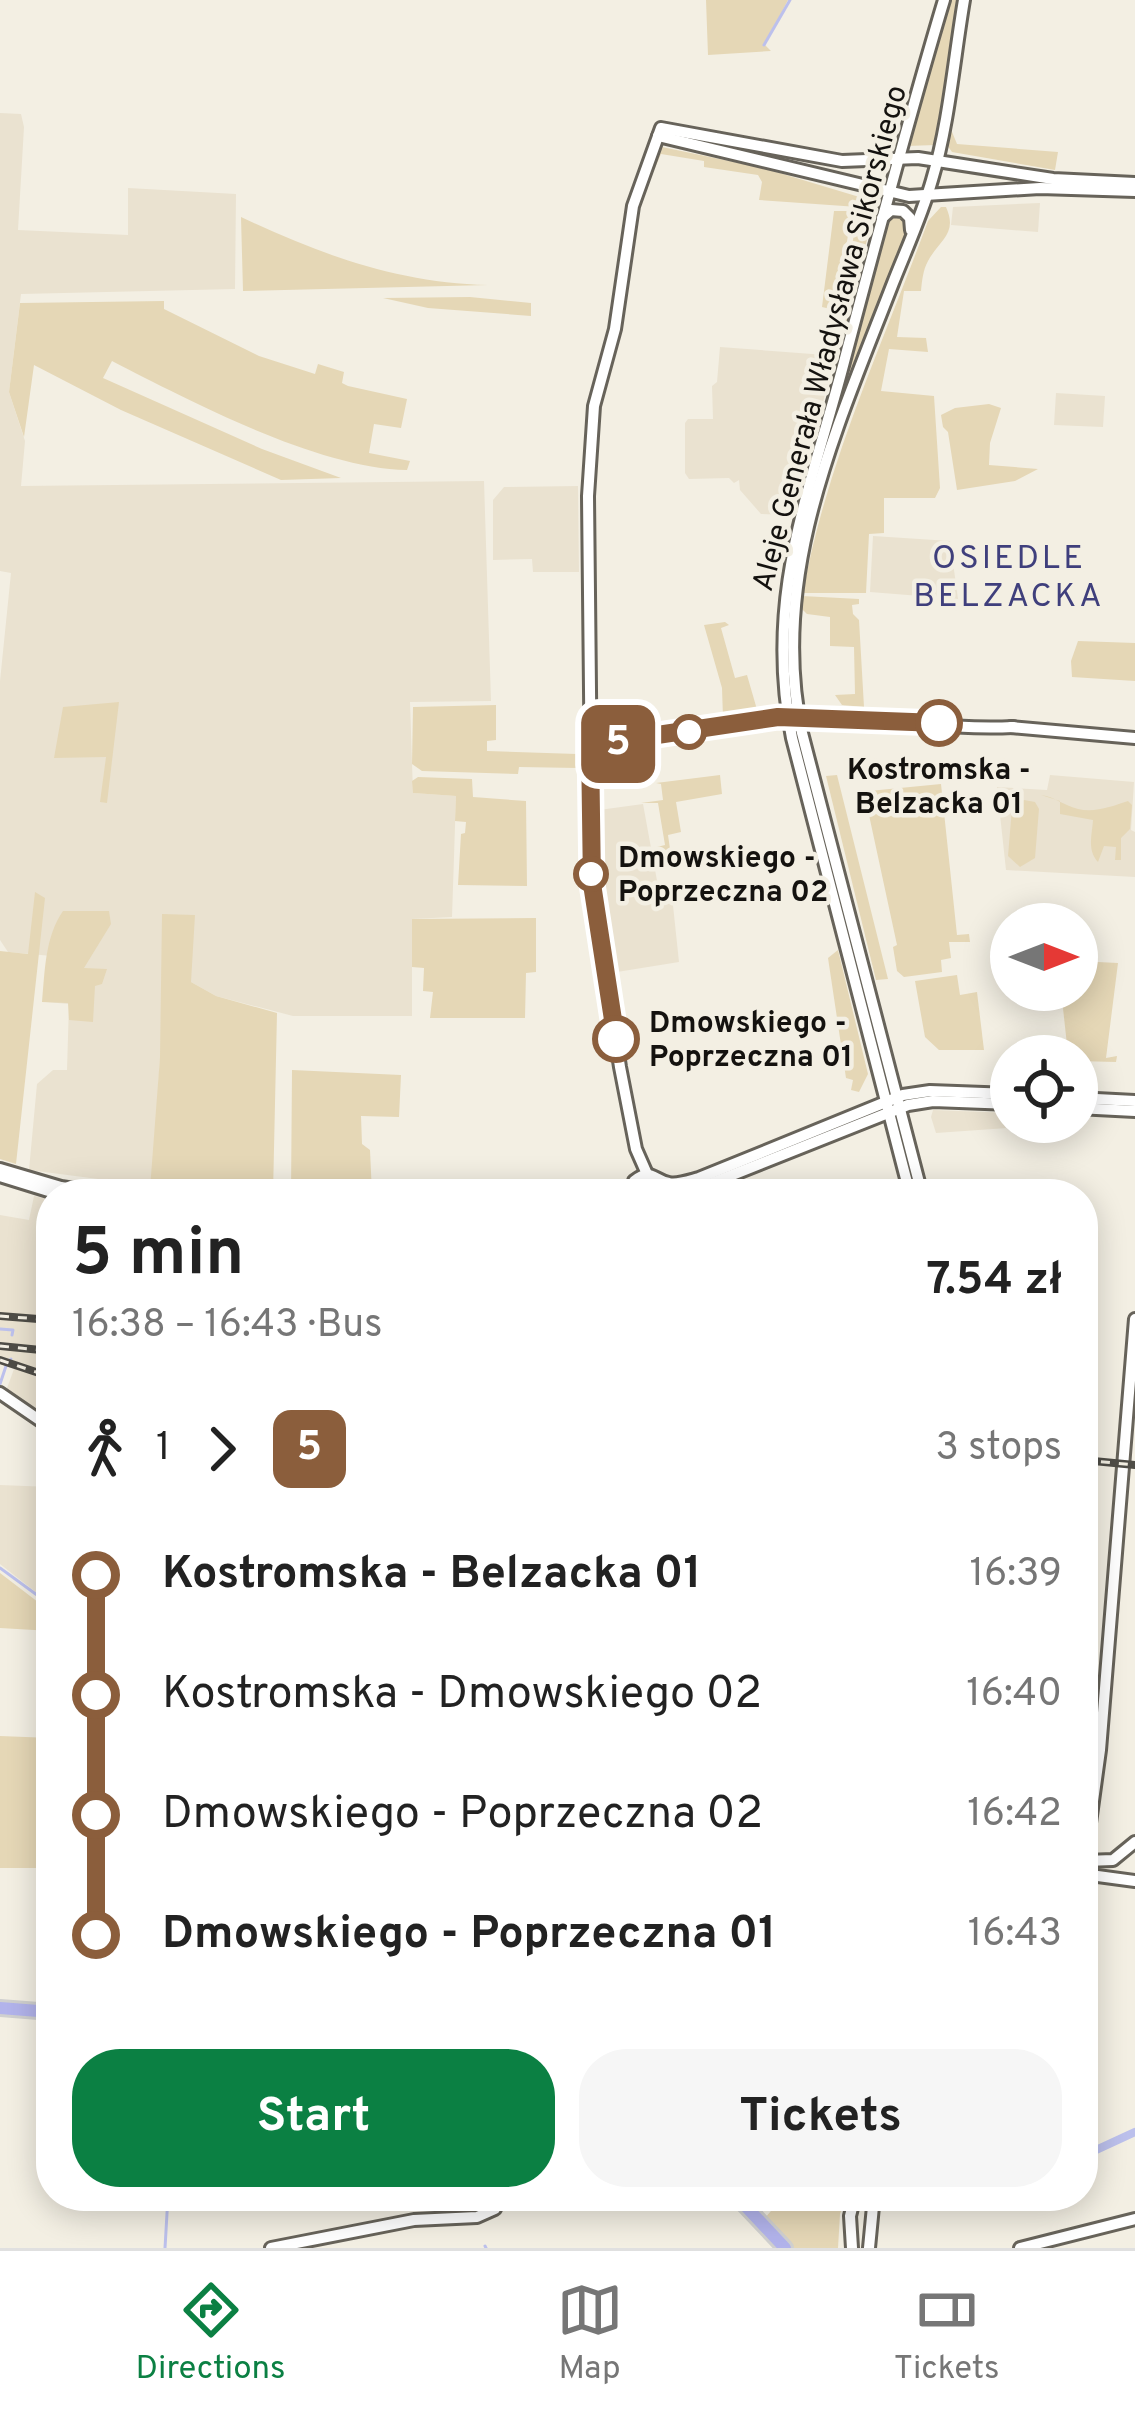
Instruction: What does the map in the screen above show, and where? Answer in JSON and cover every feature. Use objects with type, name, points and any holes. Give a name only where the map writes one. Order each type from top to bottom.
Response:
[{"type":"main road","points":[[0,2008],[36,2011]]},
{"type":"main road","points":[[750,2211],[785,2248]]},
{"type":"street","name":"Aleje Generała Władysława Sikorskiego","points":[[892,1104],[876,1065],[793,717],[781,657],[784,589],[896,160],[944,0]]},
{"type":"street","name":"Aleje Generała Władysława Sikorskiego","points":[[793,717],[790,645],[799,562],[834,442],[926,196],[964,0]]},
{"type":"street","points":[[659,132],[842,161],[936,160],[1135,187]]},
{"type":"street","points":[[659,132],[888,191],[926,196],[1026,188],[1135,187]]},
{"type":"street","points":[[635,1179],[592,884],[588,496],[592,419],[615,329],[634,200],[659,132]]},
{"type":"street","points":[[941,133],[944,154],[959,164]]},
{"type":"street","points":[[881,220],[892,210],[907,213],[910,239]]},
{"type":"street","points":[[590,745],[793,717],[1135,738]]},
{"type":"street","name":"Aleje Generała Władysława Sikorskiego","points":[[829,862],[890,1072],[892,1104]]},
{"type":"street","points":[[864,1109],[875,1091],[876,1065]]},
{"type":"street","points":[[890,1072],[922,1091]]},
{"type":"street","points":[[721,1179],[922,1091],[990,1093]]},
{"type":"street","points":[[1098,1099],[1135,1101]]},
{"type":"street","points":[[698,1179],[864,1109],[933,1101],[990,1103]]},
{"type":"street","points":[[892,1104],[907,1179]]},
{"type":"street","points":[[892,1104],[917,1179]]},
{"type":"street","points":[[1098,1109],[1135,1111]]},
{"type":"street","points":[[0,1172],[36,1186]]},
{"type":"street","points":[[0,1172],[36,1181]]},
{"type":"street","points":[[1098,1755],[1135,1319]]},
{"type":"street","points":[[0,1393],[36,1418]]},
{"type":"street","points":[[1098,1861],[1113,1860],[1135,1842]]},
{"type":"street","points":[[1098,1876],[1135,1881]]},
{"type":"street","points":[[271,2248],[414,2220],[480,2219],[492,2211]]},
{"type":"street","points":[[849,2248],[852,2211]]},
{"type":"street","points":[[869,2248],[873,2211]]},
{"type":"street","points":[[1020,2248],[1135,2219]]},
{"type":"shaded area","points":[[706,0],[788,0],[765,45],[771,51],[708,55]]},
{"type":"shaded area","points":[[947,0],[962,0],[936,145],[906,146]]},
{"type":"shaded area","points":[[0,113],[21,114],[24,127],[18,230],[128,235],[128,188],[236,194],[235,289],[21,294],[9,392],[25,441],[21,486],[484,481],[491,701],[410,702],[413,793],[456,796],[452,917],[412,919],[412,1016],[293,1016],[216,996],[191,982],[160,1059],[152,1179],[98,1179],[29,1170],[37,1084],[53,1070],[67,1070],[69,1004],[46,1002],[52,956],[8,952],[0,940],[0,681],[11,573],[0,571]]},
{"type":"shaded area","points":[[950,127],[957,144],[1058,152],[1055,170],[952,152],[947,145]]},
{"type":"shaded area","points":[[662,147],[763,168],[876,202],[844,336],[839,332],[858,207],[759,200],[762,182],[758,175],[704,167],[704,161],[661,154],[652,167]]},
{"type":"shaded area","points":[[1040,203],[1038,232],[951,225],[953,207]]},
{"type":"shaded area","points":[[946,207],[949,230],[926,264],[921,291],[904,291],[897,337],[926,338],[928,352],[889,349],[881,391],[934,396],[940,488],[935,498],[884,498],[884,533],[869,534],[866,593],[803,593],[826,497],[857,404],[928,221]]},
{"type":"shaded area","points":[[834,211],[848,211],[851,218],[835,310],[822,307]]},
{"type":"shaded area","points":[[900,212],[909,225],[833,435],[885,220],[888,214]]},
{"type":"shaded area","points":[[241,217],[392,273],[488,285],[243,291]]},
{"type":"shaded area","points":[[470,297],[531,303],[531,316],[428,308],[383,298]]},
{"type":"shaded area","points":[[164,301],[164,309],[259,356],[315,374],[318,364],[344,372],[342,383],[348,386],[407,399],[401,428],[374,424],[369,453],[410,461],[407,470],[334,458],[295,445],[112,361],[103,378],[262,449],[341,478],[281,480],[121,410],[34,365],[24,437],[9,392],[20,303]]},
{"type":"shaded area","points":[[720,347],[839,356],[792,511],[786,515],[761,514],[740,490],[739,480],[689,479],[685,473],[685,423],[713,419],[712,386],[717,382]]},
{"type":"shaded area","points":[[1056,393],[1105,396],[1103,427],[1054,425]]},
{"type":"shaded area","points":[[989,404],[1001,408],[989,465],[1038,469],[1015,481],[957,490],[941,415],[955,408]]},
{"type":"shaded area","points":[[578,486],[579,572],[533,572],[532,559],[493,560],[493,500],[504,487]]},
{"type":"shaded area","points":[[873,536],[950,541],[958,599],[870,592]]},
{"type":"shaded area","points":[[802,596],[859,599],[859,604],[852,605],[859,620],[864,707],[842,705],[835,695],[855,694],[854,647],[830,646],[830,617],[807,614],[801,608]]},
{"type":"shaded area","points":[[704,625],[729,625],[721,628],[735,678],[747,675],[758,713],[723,718],[722,688]]},
{"type":"shaded area","points":[[1078,641],[1135,643],[1135,681],[1072,677],[1071,661]]},
{"type":"shaded area","points":[[119,702],[107,803],[100,802],[106,757],[54,758],[63,707]]},
{"type":"shaded area","points":[[496,705],[496,740],[487,741],[487,751],[577,754],[578,768],[519,767],[518,774],[422,771],[412,764],[413,707]]},
{"type":"shaded area","points":[[720,775],[722,794],[676,802],[681,832],[668,835],[670,849],[657,847],[665,845],[658,803],[641,803],[663,800],[661,784],[656,783]]},
{"type":"shaded area","points":[[837,775],[888,979],[876,980],[826,776]]},
{"type":"shaded area","points":[[1050,775],[1134,782],[1135,877],[1006,870],[997,787],[1047,790]]},
{"type":"shaded area","points":[[418,777],[472,779],[473,797],[526,801],[527,886],[458,885],[466,822],[455,821],[456,796],[413,793],[412,781]]},
{"type":"shaded area","points":[[941,784],[957,935],[969,934],[970,942],[949,942],[951,958],[941,960],[942,972],[904,977],[897,971],[893,947],[897,945],[869,815],[864,815],[859,792]]},
{"type":"shaded area","points":[[1024,800],[1035,802],[1039,809],[1035,858],[1020,867],[1008,856],[1012,808]]},
{"type":"shaded area","points":[[1128,801],[1132,805],[1130,829],[1121,838],[1121,860],[1115,860],[1116,847],[1104,846],[1098,862],[1091,847],[1093,820],[1060,814],[1060,802],[1091,810]]},
{"type":"shaded area","points":[[643,804],[660,897],[672,896],[679,962],[617,972],[603,898],[599,810]]},
{"type":"shaded area","points":[[35,892],[45,898],[16,1164],[0,1159],[0,951],[28,954]]},
{"type":"shaded area","points":[[63,911],[109,911],[111,924],[84,968],[107,969],[102,984],[95,986],[93,1022],[69,1020],[68,1003],[42,1002],[49,943]]},
{"type":"shaded area","points":[[162,914],[195,915],[191,982],[216,996],[277,1013],[273,1179],[151,1179],[160,1057]]},
{"type":"shaded area","points":[[536,918],[536,972],[526,973],[525,1018],[430,1018],[433,992],[423,991],[424,968],[412,967],[412,919]]},
{"type":"shaded area","points":[[838,950],[868,1074],[859,1092],[851,1090],[853,1080],[846,1078],[828,958]]},
{"type":"shaded area","points":[[1098,962],[1118,963],[1106,1058],[1117,1056],[1116,1062],[1098,1062],[1098,1035],[1066,1035],[1063,1011],[1098,1011]]},
{"type":"shaded area","points":[[957,975],[960,995],[977,992],[984,1050],[939,1050],[925,1037],[915,981]]},
{"type":"shaded area","points":[[292,1070],[401,1075],[399,1117],[361,1116],[371,1179],[291,1179]]},
{"type":"shaded area","points":[[933,1110],[990,1112],[990,1129],[936,1133]]},
{"type":"shaded area","points":[[36,1196],[36,1410],[6,1391],[14,1369],[0,1364],[0,1215],[29,1220]]},
{"type":"shaded area","points":[[0,1485],[36,1486],[36,1592],[0,1564]]},
{"type":"shaded area","points":[[0,1573],[36,1601],[36,1630],[0,1628]]},
{"type":"shaded area","points":[[0,1736],[36,1737],[36,1868],[0,1868]]},
{"type":"shaded area","points":[[771,2211],[841,2211],[838,2248],[792,2248],[764,2219]]},
{"type":"waterway","points":[[764,45],[790,0]]},
{"type":"waterway","points":[[0,1329],[13,1330],[12,1335]]},
{"type":"waterway","points":[[0,1384],[6,1366]]},
{"type":"waterway","points":[[0,1568],[36,1594]]},
{"type":"waterway","points":[[1098,2149],[1135,2132]]},
{"type":"waterway","points":[[165,2248],[167,2211]]},
{"type":"railway","points":[[0,1316],[36,1319]]},
{"type":"railway","points":[[0,1346],[36,1350]]},
{"type":"railway","points":[[0,1360],[36,1372]]},
{"type":"railway","points":[[1098,1461],[1135,1465]]},
{"type":"bus line","name":"5","points":[[616,1039],[592,884],[590,745],[778,717],[939,723]]},
{"type":"place","name":"Kostromska - Belzacka 01","points":[[939,723]]},
{"type":"place","name":"Dmowskiego - Poprzeczna 02","points":[[591,874]]},
{"type":"place","name":"Dmowskiego - Poprzeczna 01","points":[[616,1039]]},
{"type":"district","name":"OSIEDLE BELZACKA","points":[[1009,575]]}]
